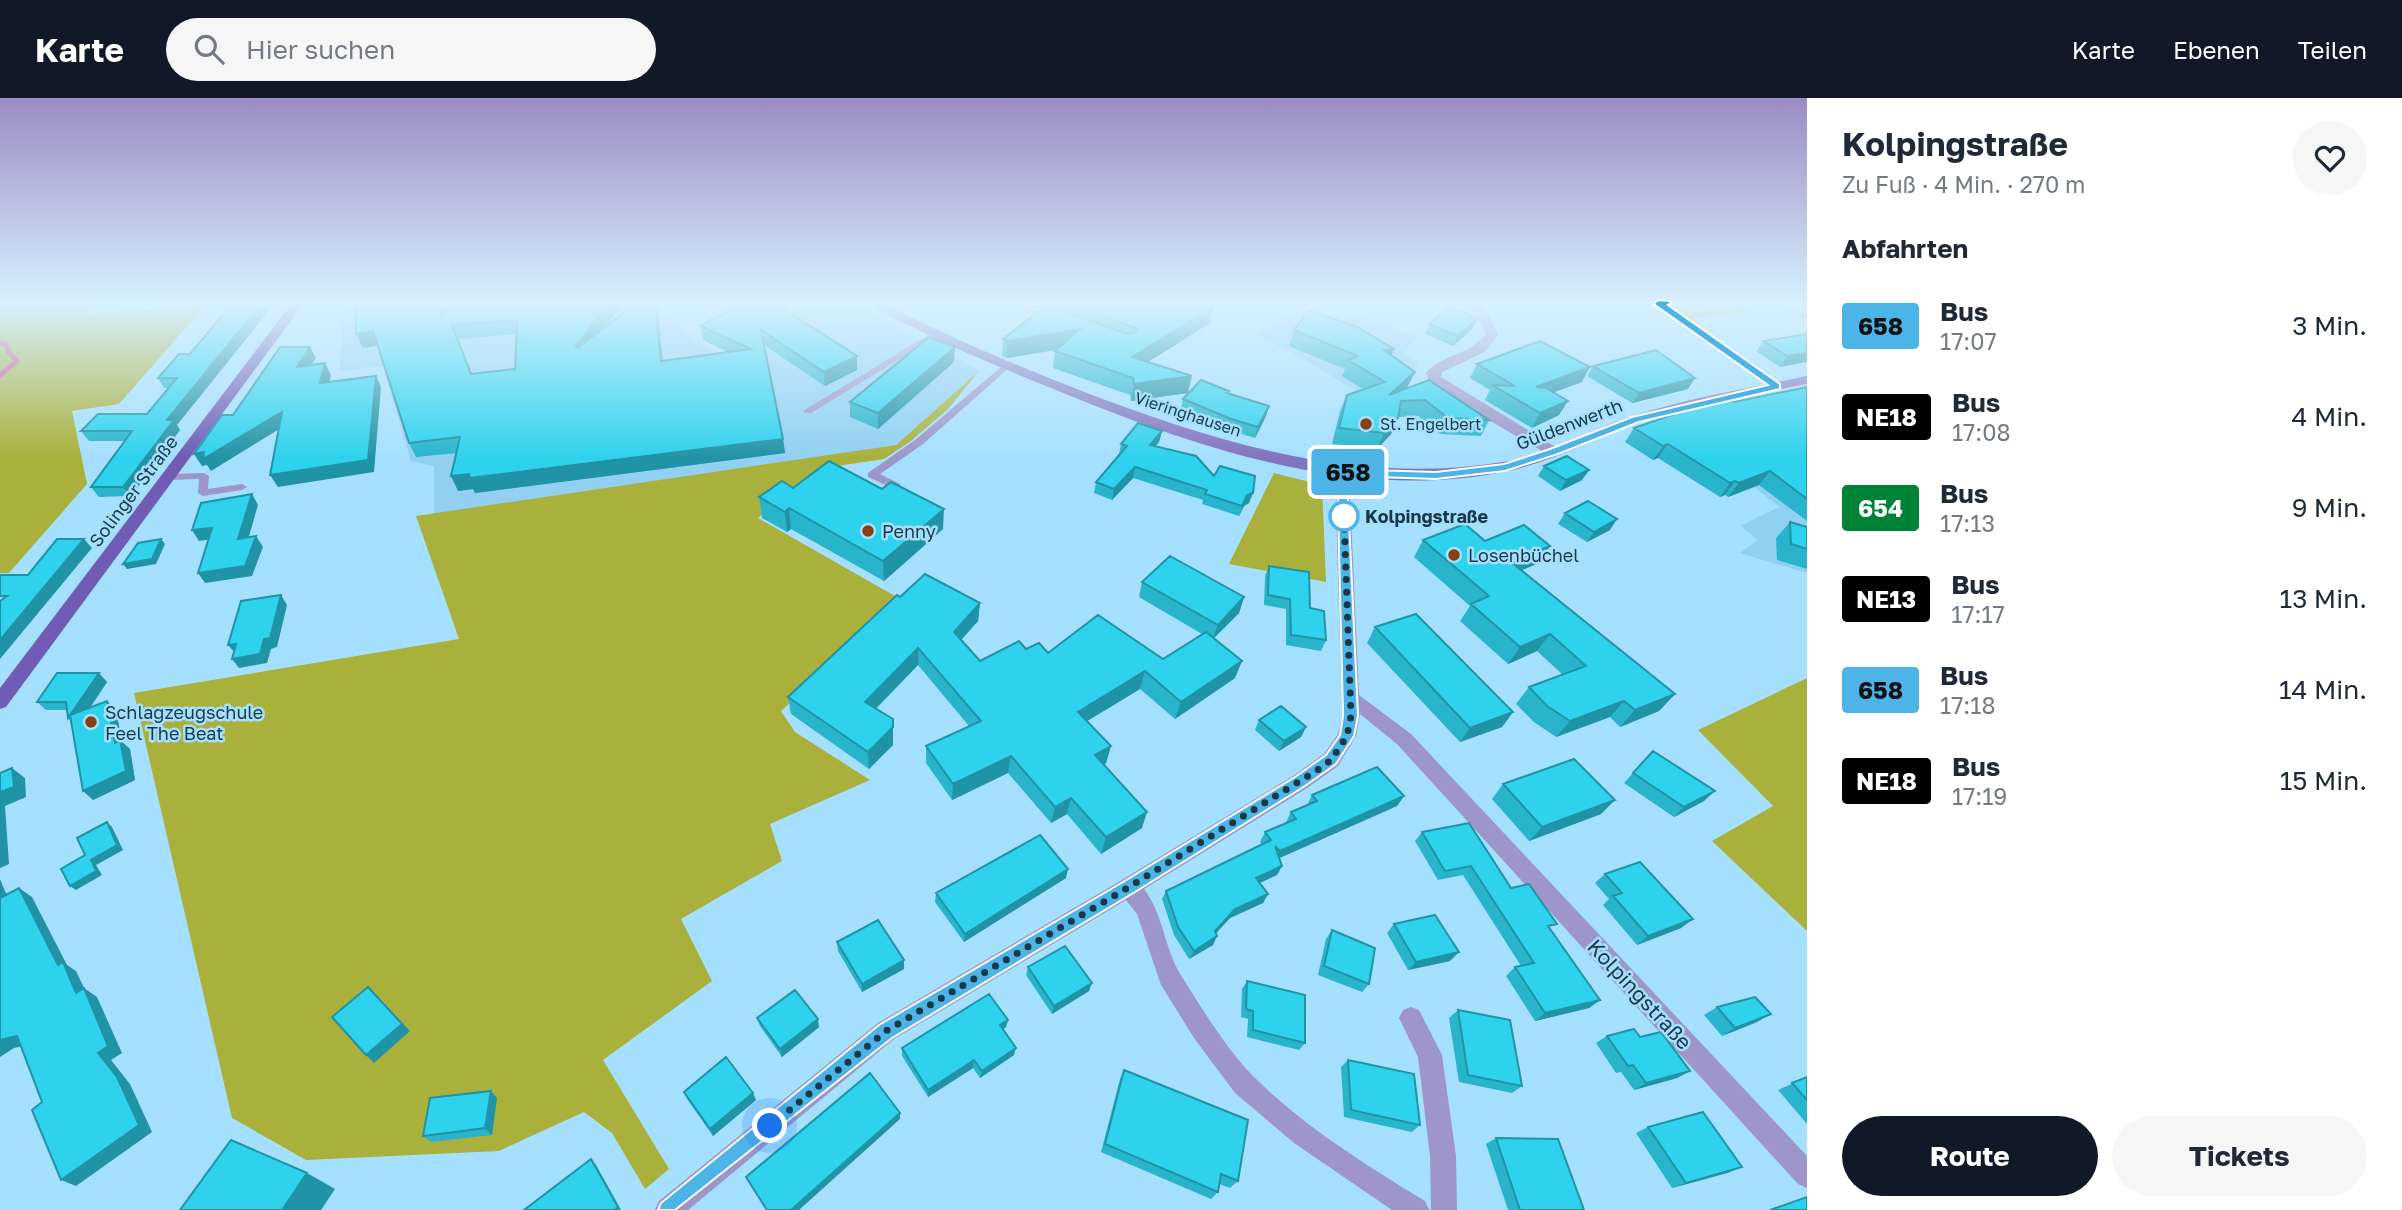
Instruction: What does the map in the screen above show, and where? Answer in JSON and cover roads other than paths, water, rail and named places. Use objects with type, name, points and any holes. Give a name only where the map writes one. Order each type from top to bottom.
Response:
[{"type":"main road","name":"Solinger Straße","points":[[0,702],[259,355]]},
{"type":"main road","name":"Vieringhausen","points":[[982,355],[1182,432],[1291,463],[1342,472]]},
{"type":"main road","name":"Güldenwerth","points":[[1342,472],[1411,476],[1461,474],[1517,464],[1645,416],[1807,380]]},
{"type":"street","points":[[1467,355],[1437,369],[1433,373],[1435,379],[1554,452]]},
{"type":"street","points":[[668,1210],[886,1031],[1129,887],[1300,782],[1331,760],[1347,736],[1350,702],[1342,472]]},
{"type":"street","name":"Kolpingstraße","points":[[1350,702],[1358,702],[1404,739],[1807,1175]]},
{"type":"street","points":[[1129,887],[1146,909],[1169,977],[1202,1030],[1244,1084],[1303,1134],[1416,1210]]},
{"type":"street","points":[[1411,1018],[1430,1055],[1443,1156],[1444,1210]]},
{"type":"lane","points":[[808,411],[900,355]]},
{"type":"lane","points":[[1732,355],[1777,387]]},
{"type":"lane","points":[[896,486],[873,475],[919,442],[1007,365]]},
{"type":"lane","points":[[168,477],[204,476],[203,493],[243,487]]},
{"type":"waterway","points":[[0,375],[17,361],[12,355]]},
{"type":"place","name":"St. Engelbert","points":[[1366,424]]},
{"type":"place","name":"Kolpingstraße","points":[[1344,516]]},
{"type":"place","name":"Penny","points":[[868,531]]},
{"type":"place","name":"Losenbüchel","points":[[1454,555]]},
{"type":"place","name":"Schlagzeugschule Feel The Beat","points":[[91,722]]}]
